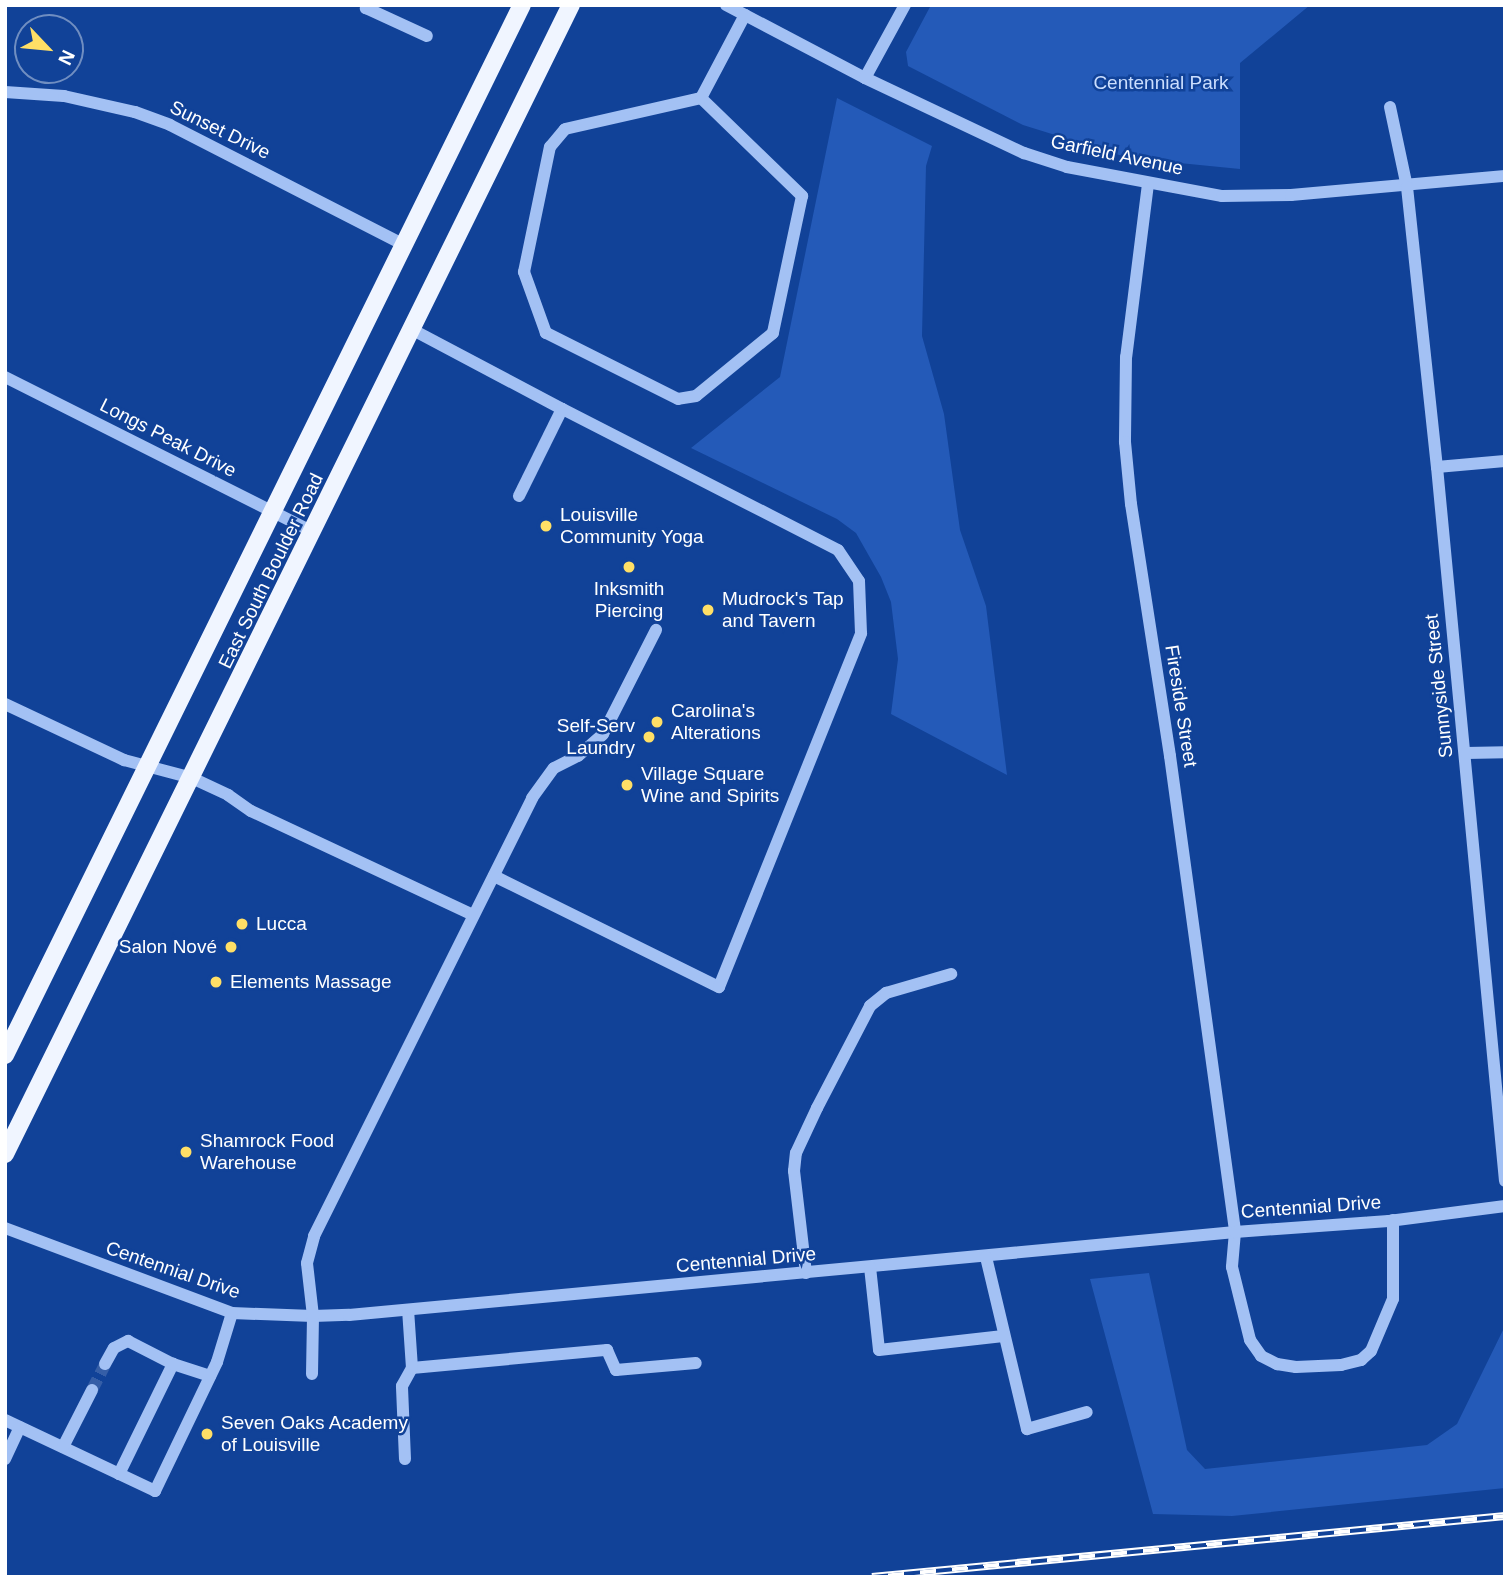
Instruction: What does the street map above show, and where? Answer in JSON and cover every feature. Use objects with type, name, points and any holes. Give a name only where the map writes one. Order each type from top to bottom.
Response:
[{"type":"main road","name":"East South Boulder Road","points":[[5,1055],[11,1029],[147,767],[522,5]]},
{"type":"main road","name":"East South Boulder Road","points":[[5,1154],[571,5]]},
{"type":"street","points":[[368,5],[366,8],[428,36]]},
{"type":"street","name":"Garfield Avenue","points":[[726,5],[865,78],[1024,153],[1067,167],[1223,196],[1291,195],[1407,187],[1505,176]]},
{"type":"street","points":[[865,78],[905,5]]},
{"type":"street","points":[[701,98],[802,195],[773,333],[696,396],[678,399],[546,333],[524,272],[550,147],[565,130],[701,98],[745,15]]},
{"type":"street","name":"Sunset Drive","points":[[5,92],[64,96],[135,112],[170,125],[404,245]]},
{"type":"street","points":[[1390,107],[1407,187]]},
{"type":"street","name":"Fireside Street","points":[[1148,184],[1126,358],[1125,442],[1131,504],[1172,770],[1235,1232]]},
{"type":"street","name":"Sunnyside Street","points":[[1407,187],[1466,753],[1505,1181]]},
{"type":"street","points":[[413,330],[838,550],[859,581],[861,633],[719,987],[494,876]]},
{"type":"street","name":"Longs Peak Drive","points":[[5,377],[313,533]]},
{"type":"street","points":[[519,496],[562,409]]},
{"type":"street","points":[[1437,467],[1505,461]]},
{"type":"street","points":[[313,1374],[313,1316],[307,1263],[313,1236],[472,915],[546,776],[594,746],[603,734],[656,629]]},
{"type":"street","points":[[5,704],[124,760],[192,778],[228,795],[251,811],[472,915]]},
{"type":"street","points":[[1466,753],[1505,752]]},
{"type":"street","points":[[806,1273],[794,1171],[796,1153],[817,1108],[870,1006],[886,993],[951,974]]},
{"type":"street","name":"Centennial Drive","points":[[5,1228],[232,1313],[313,1316],[408,1310],[1235,1232],[1393,1220],[1505,1206]]},
{"type":"street","points":[[1235,1232],[1232,1267],[1240,1311],[1250,1340],[1261,1356],[1278,1364],[1296,1367],[1341,1365],[1361,1360],[1371,1351],[1388,1316],[1393,1299],[1393,1220]]},
{"type":"street","points":[[986,1256],[1027,1429],[1087,1412]]},
{"type":"street","points":[[870,1267],[879,1350],[1003,1336]]},
{"type":"street","points":[[405,1459],[402,1386],[412,1367],[408,1310]]},
{"type":"street","points":[[5,1420],[155,1492],[210,1376],[232,1313]]},
{"type":"street","points":[[105,1364],[114,1348],[128,1341],[173,1364],[210,1376]]},
{"type":"street","points":[[412,1367],[607,1350],[615,1370],[696,1363]]},
{"type":"street","points":[[119,1474],[173,1364]]},
{"type":"street","points":[[63,1447],[92,1390]]},
{"type":"street","points":[[5,1458],[20,1427]]},
{"type":"green space","name":"Centennial Park","points":[[931,5],[1310,5],[1240,63],[1240,169],[1129,158],[1023,125],[908,66],[906,52]]},
{"type":"green space","points":[[837,98],[932,146],[926,166],[922,336],[944,414],[960,530],[986,606],[1007,775],[891,714],[898,659],[891,602],[881,577],[856,533],[837,519],[691,448],[780,377]]},
{"type":"green space","points":[[1149,1273],[1187,1450],[1205,1469],[1427,1445],[1457,1424],[1505,1326],[1505,1488],[1232,1516],[1153,1514],[1090,1279]]},
{"type":"tunnel","points":[[92,1390],[105,1364]]},
{"type":"railway","points":[[872,1577],[1505,1516]]},
{"type":"place","name":"Louisville Community Yoga","points":[[546,526]]},
{"type":"place","name":"Inksmith Piercing","points":[[629,567]]},
{"type":"place","name":"Mudrock's Tap and Tavern","points":[[708,610]]},
{"type":"place","name":"Carolina's Alterations","points":[[657,722]]},
{"type":"place","name":"Self-Serv Laundry","points":[[649,737]]},
{"type":"place","name":"Village Square Wine and Spirits","points":[[627,785]]},
{"type":"place","name":"Lucca","points":[[242,924]]},
{"type":"place","name":"Salon Nové","points":[[231,947]]},
{"type":"place","name":"Elements Massage","points":[[216,982]]},
{"type":"place","name":"Shamrock Food Warehouse","points":[[186,1152]]},
{"type":"place","name":"Seven Oaks Academy of Louisville","points":[[207,1434]]}]
